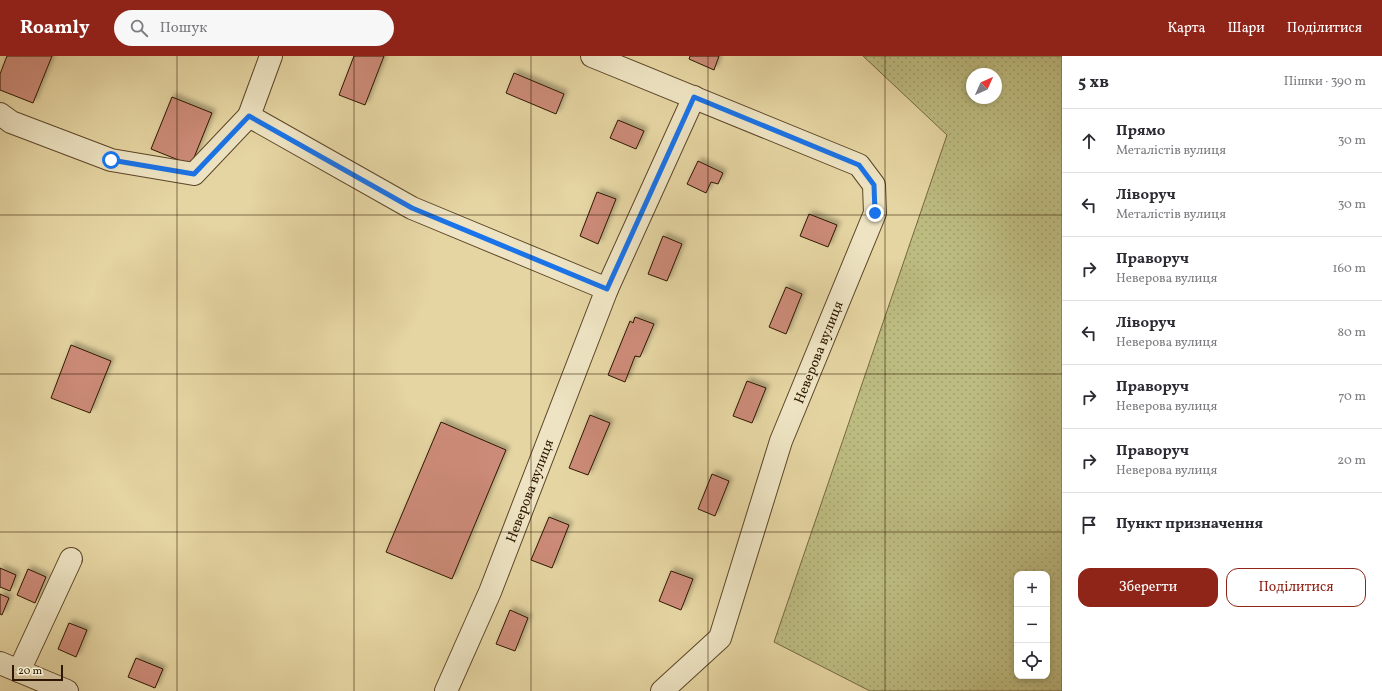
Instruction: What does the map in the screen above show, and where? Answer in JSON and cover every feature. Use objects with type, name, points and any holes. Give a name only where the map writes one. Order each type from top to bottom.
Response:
[{"type":"street","points":[[0,114],[11,122],[111,160],[194,174],[249,116],[271,56]]},
{"type":"street","name":"Неверова вулиця","points":[[592,56],[859,165],[874,185],[875,213],[782,441],[720,638],[662,691]]},
{"type":"street","name":"Неверова вулиця","points":[[446,691],[490,592],[607,289],[694,97]]},
{"type":"street","points":[[249,116],[412,208],[607,289]]},
{"type":"street","points":[[67,691],[9,667],[71,559]]},
{"type":"shaded area","points":[[863,56],[1062,56],[1062,691],[870,691],[774,642],[947,135]]},
{"type":"building","points":[[7,56],[52,56],[33,103],[0,90],[0,74]]},
{"type":"building","points":[[354,56],[384,56],[365,105],[339,95]]},
{"type":"building","points":[[690,56],[719,56],[714,70],[689,59]]},
{"type":"building","points":[[514,73],[564,94],[556,114],[506,93]]},
{"type":"building","points":[[172,97],[212,113],[191,165],[151,149]]},
{"type":"building","points":[[618,120],[644,131],[636,149],[610,138]]},
{"type":"building","points":[[698,161],[723,173],[718,184],[711,182],[706,193],[687,184]]},
{"type":"building","points":[[597,192],[616,199],[598,244],[580,236]]},
{"type":"building","points":[[809,214],[837,225],[828,247],[800,236]]},
{"type":"building","points":[[663,236],[682,244],[667,281],[648,274]]},
{"type":"building","points":[[786,287],[802,294],[786,334],[769,327]]},
{"type":"building","points":[[635,317],[654,324],[640,357],[635,356],[625,382],[608,375],[630,321],[633,323]]},
{"type":"building","points":[[71,345],[111,361],[90,413],[51,398]]},
{"type":"building","points":[[747,381],[766,388],[752,423],[733,416]]},
{"type":"building","points":[[590,415],[610,423],[588,475],[569,468]]},
{"type":"building","points":[[441,422],[506,450],[452,579],[386,552]]},
{"type":"building","points":[[712,474],[729,481],[715,516],[698,509]]},
{"type":"building","points":[[549,517],[569,525],[552,568],[531,560]]},
{"type":"building","points":[[0,568],[16,575],[10,591],[0,587]]},
{"type":"building","points":[[28,569],[46,577],[35,603],[17,595]]},
{"type":"building","points":[[671,571],[693,579],[681,610],[659,601]]},
{"type":"building","points":[[0,594],[9,598],[2,615],[0,614]]},
{"type":"building","points":[[510,610],[528,618],[515,651],[496,644]]},
{"type":"building","points":[[69,623],[87,630],[76,657],[58,649]]},
{"type":"building","points":[[136,658],[163,669],[155,688],[128,677]]},
{"type":"route","points":[[111,160],[194,174],[249,116],[412,208],[607,289],[694,97],[859,165],[874,185],[875,213]]}]
